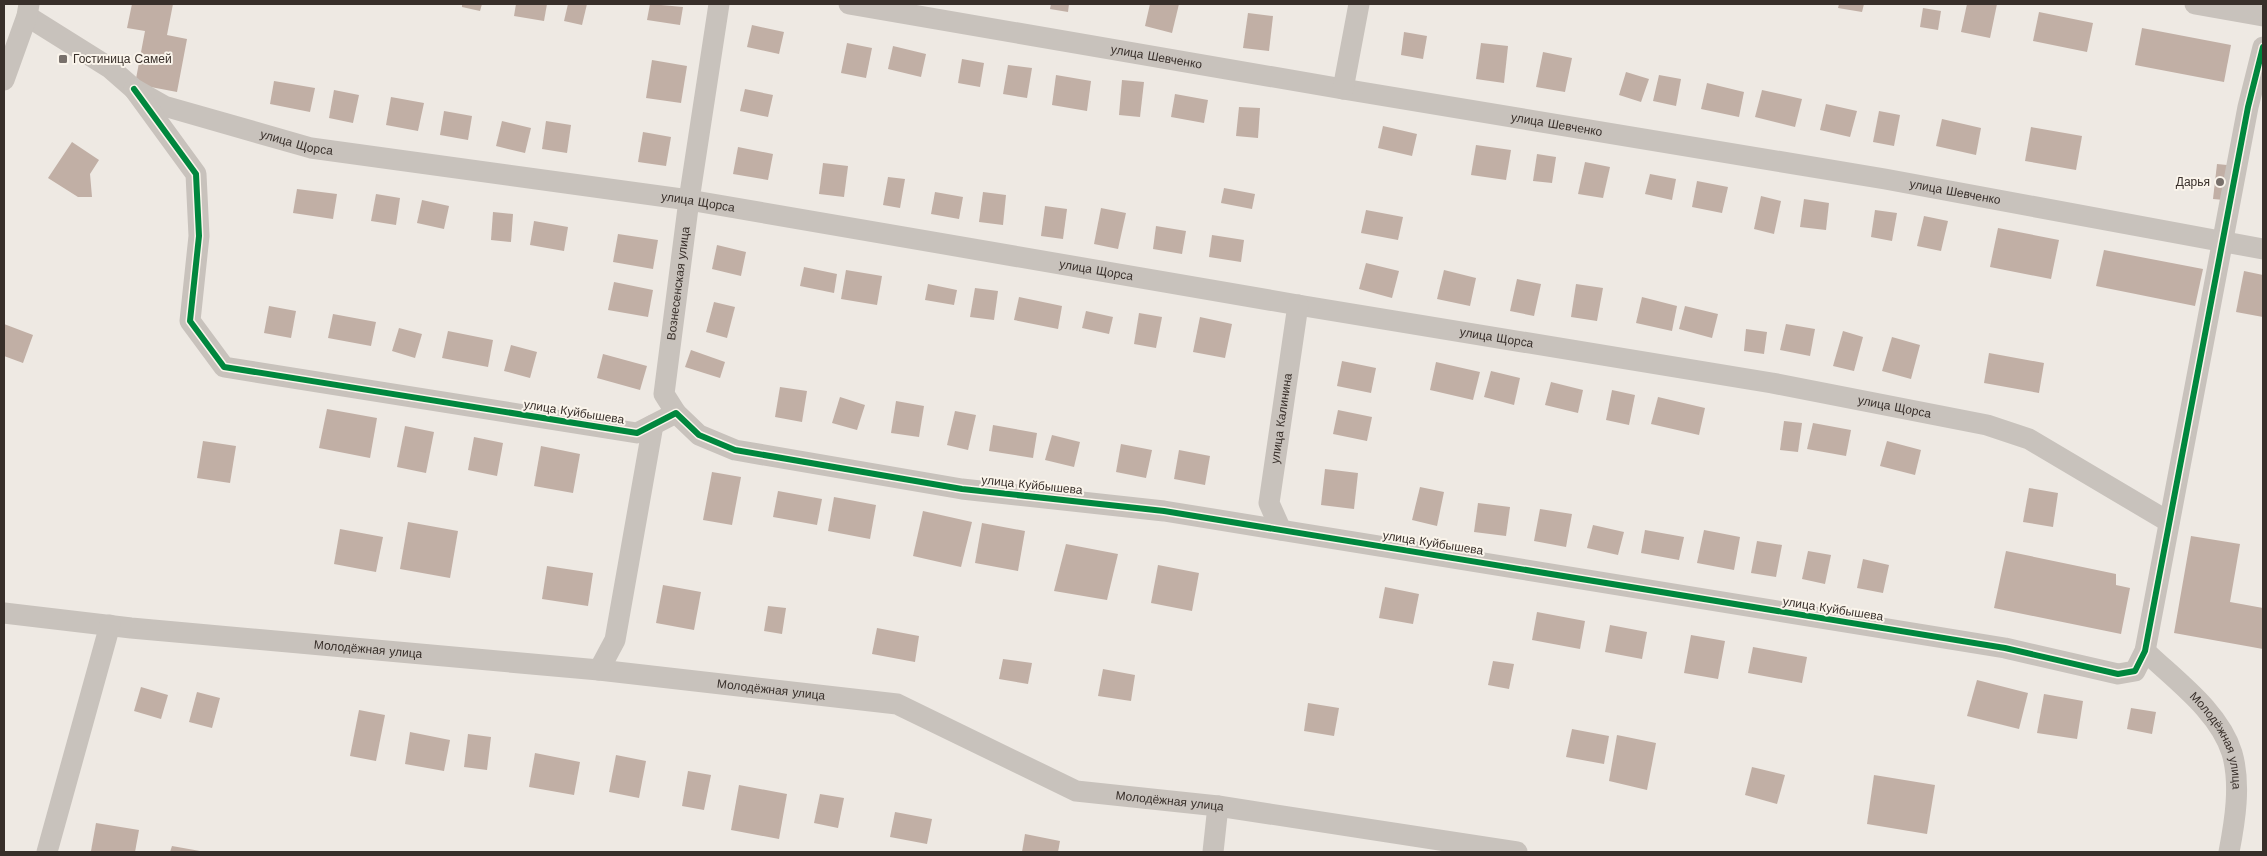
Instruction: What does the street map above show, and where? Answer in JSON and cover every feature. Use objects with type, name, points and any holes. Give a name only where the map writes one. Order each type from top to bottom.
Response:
[{"type":"street","name":"Вознесенская улица","points":[[676,413],[664,394],[689,200],[719,4]]},
{"type":"street","name":"улица Шевченко","points":[[849,4],[1343,89],[1885,179],[2263,249]]},
{"type":"street","points":[[1343,89],[1359,4]]},
{"type":"street","points":[[2195,4],[2263,16]]},
{"type":"street","name":"улица Щорса","points":[[28,10],[110,68],[134,89],[164,106],[311,148],[689,200],[1298,305],[1772,383],[1987,425],[2029,439],[2169,522]]},
{"type":"street","points":[[4,80],[28,10]]},
{"type":"street","points":[[2145,650],[2248,107],[2263,47]]},
{"type":"street","name":"улица Куйбышева","points":[[134,89],[196,174],[199,236],[190,321],[224,367],[637,433],[676,413],[699,435],[735,450],[962,489],[1164,511],[2005,648],[2118,674],[2135,671],[2145,650]]},
{"type":"street","name":"улица Калинина","points":[[1281,530],[1268,503],[1298,305]]},
{"type":"street","points":[[599,670],[615,640],[653,425]]},
{"type":"street","name":"Молодёжная улица","points":[[4,613],[110,626],[599,670],[897,704],[1076,791],[1218,806],[1517,852]]},
{"type":"street","points":[[46,852],[110,626]]},
{"type":"street","name":"Молодёжная улица","points":[[2145,650],[2206,710],[2217,724],[2232,752],[2236,793],[2229,852]]},
{"type":"street","points":[[1213,852],[1218,806]]},
{"type":"building","points":[[132,4],[173,4],[167,35],[187,39],[177,92],[135,84],[145,31],[127,28]]},
{"type":"building","points":[[462,4],[482,4],[480,11],[462,7]]},
{"type":"building","points":[[516,4],[547,4],[544,21],[514,16]]},
{"type":"building","points":[[568,4],[587,4],[582,25],[564,21]]},
{"type":"building","points":[[650,4],[683,7],[680,25],[647,20]]},
{"type":"building","points":[[1051,4],[1069,4],[1068,12],[1050,9]]},
{"type":"building","points":[[1150,4],[1179,4],[1172,33],[1145,26]]},
{"type":"building","points":[[1839,4],[1864,4],[1862,12],[1838,8]]},
{"type":"building","points":[[1967,4],[1997,4],[1990,38],[1961,32]]},
{"type":"building","points":[[1923,8],[1941,11],[1938,30],[1920,27]]},
{"type":"building","points":[[2039,12],[2093,23],[2087,52],[2033,41]]},
{"type":"building","points":[[1248,13],[1273,16],[1269,51],[1243,48]]},
{"type":"building","points":[[752,25],[784,32],[779,54],[747,47]]},
{"type":"building","points":[[2142,28],[2231,45],[2224,82],[2135,65]]},
{"type":"building","points":[[1404,32],[1427,36],[1423,59],[1401,55]]},
{"type":"building","points":[[847,43],[872,48],[866,78],[841,73]]},
{"type":"building","points":[[1481,43],[1508,46],[1504,83],[1476,79]]},
{"type":"building","points":[[893,46],[926,54],[921,77],[888,69]]},
{"type":"building","points":[[1543,52],[1572,58],[1565,92],[1536,87]]},
{"type":"building","points":[[962,59],[984,63],[980,87],[958,83]]},
{"type":"building","points":[[652,60],[687,66],[681,103],[646,98]]},
{"type":"building","points":[[1008,65],[1032,68],[1027,98],[1003,94]]},
{"type":"building","points":[[1626,72],[1649,79],[1641,102],[1619,95]]},
{"type":"building","points":[[1056,75],[1091,81],[1087,111],[1052,105]]},
{"type":"building","points":[[1659,75],[1681,79],[1676,106],[1653,101]]},
{"type":"building","points":[[1122,80],[1144,82],[1140,117],[1119,115]]},
{"type":"building","points":[[274,81],[315,88],[310,112],[270,104]]},
{"type":"building","points":[[1707,83],[1744,92],[1739,117],[1701,109]]},
{"type":"building","points":[[745,89],[773,95],[768,117],[740,111]]},
{"type":"building","points":[[334,90],[359,95],[353,123],[329,118]]},
{"type":"building","points":[[1762,90],[1802,99],[1795,127],[1755,117]]},
{"type":"building","points":[[1175,94],[1208,100],[1204,123],[1171,117]]},
{"type":"building","points":[[391,97],[424,103],[418,131],[386,125]]},
{"type":"building","points":[[1826,104],[1857,111],[1850,137],[1820,130]]},
{"type":"building","points":[[1239,107],[1260,108],[1258,138],[1236,136]]},
{"type":"building","points":[[444,111],[472,116],[468,140],[440,135]]},
{"type":"building","points":[[1879,111],[1900,115],[1894,146],[1873,142]]},
{"type":"building","points":[[1942,119],[1981,128],[1976,155],[1936,146]]},
{"type":"building","points":[[502,121],[531,128],[525,153],[496,146]]},
{"type":"building","points":[[546,121],[571,125],[567,153],[542,149]]},
{"type":"building","points":[[1383,126],[1417,134],[1412,156],[1378,148]]},
{"type":"building","points":[[2031,127],[2082,136],[2076,170],[2025,161]]},
{"type":"building","points":[[643,132],[671,137],[666,166],[638,162]]},
{"type":"building","points":[[72,142],[99,160],[90,174],[92,197],[78,197],[48,178]]},
{"type":"building","points":[[1476,145],[1511,150],[1506,180],[1471,175]]},
{"type":"building","points":[[738,147],[773,154],[768,180],[733,174]]},
{"type":"building","points":[[1537,154],[1556,157],[1552,183],[1533,181]]},
{"type":"building","points":[[1585,162],[1610,167],[1603,198],[1578,194]]},
{"type":"building","points":[[823,163],[848,166],[844,197],[819,194]]},
{"type":"building","name":"Дарья","points":[[2217,164],[2227,165],[2224,200],[2213,199]]},
{"type":"building","points":[[1650,174],[1676,179],[1672,200],[1645,194]]},
{"type":"building","points":[[888,177],[905,179],[900,208],[883,205]]},
{"type":"building","points":[[1697,181],[1728,187],[1722,213],[1692,207]]},
{"type":"building","points":[[1224,188],[1255,194],[1252,209],[1221,203]]},
{"type":"building","points":[[297,189],[337,194],[333,219],[293,213]]},
{"type":"building","points":[[935,192],[963,197],[959,219],[931,214]]},
{"type":"building","points":[[983,192],[1006,195],[1003,225],[979,222]]},
{"type":"building","points":[[376,194],[400,198],[396,225],[371,221]]},
{"type":"building","points":[[1761,196],[1781,201],[1774,234],[1754,229]]},
{"type":"building","points":[[1804,199],[1829,203],[1826,230],[1800,227]]},
{"type":"building","points":[[422,200],[449,206],[444,229],[417,223]]},
{"type":"building","points":[[1045,206],[1067,209],[1063,239],[1041,236]]},
{"type":"building","points":[[1101,208],[1126,213],[1118,249],[1094,244]]},
{"type":"building","points":[[1366,210],[1403,217],[1398,240],[1361,233]]},
{"type":"building","points":[[1875,210],[1897,213],[1892,241],[1871,237]]},
{"type":"building","points":[[493,212],[513,214],[511,242],[491,240]]},
{"type":"building","points":[[1924,216],[1948,221],[1941,251],[1917,246]]},
{"type":"building","points":[[534,221],[568,227],[564,251],[530,245]]},
{"type":"building","points":[[1156,226],[1186,231],[1182,254],[1153,249]]},
{"type":"building","points":[[1998,228],[2059,240],[2051,279],[1990,267]]},
{"type":"building","points":[[618,234],[658,240],[653,269],[613,262]]},
{"type":"building","points":[[1212,235],[1244,240],[1241,262],[1209,257]]},
{"type":"building","points":[[717,245],[746,252],[741,276],[712,269]]},
{"type":"building","points":[[2104,250],[2203,269],[2195,306],[2096,286]]},
{"type":"building","points":[[1366,263],[1399,271],[1392,298],[1359,289]]},
{"type":"building","points":[[804,267],[837,274],[834,293],[800,286]]},
{"type":"building","points":[[846,270],[882,276],[877,305],[841,299]]},
{"type":"building","points":[[1444,270],[1476,278],[1470,306],[1437,299]]},
{"type":"building","points":[[2244,271],[2263,275],[2263,317],[2236,312]]},
{"type":"building","points":[[1517,279],[1541,284],[1534,316],[1510,311]]},
{"type":"building","points":[[614,282],[653,290],[648,317],[608,310]]},
{"type":"building","points":[[928,284],[957,290],[954,305],[925,300]]},
{"type":"building","points":[[1576,284],[1603,288],[1597,321],[1571,317]]},
{"type":"building","points":[[975,288],[998,291],[994,320],[970,317]]},
{"type":"building","points":[[1019,297],[1062,306],[1058,329],[1014,320]]},
{"type":"building","points":[[1642,297],[1677,306],[1672,331],[1636,323]]},
{"type":"building","points":[[714,302],[735,307],[727,338],[706,332]]},
{"type":"building","points":[[269,306],[296,311],[291,338],[264,333]]},
{"type":"building","points":[[1685,306],[1718,314],[1712,338],[1679,329]]},
{"type":"building","points":[[1086,311],[1113,317],[1109,334],[1082,328]]},
{"type":"building","points":[[1139,313],[1162,317],[1156,348],[1134,344]]},
{"type":"building","points":[[333,314],[376,322],[371,346],[328,338]]},
{"type":"building","points":[[1200,317],[1232,324],[1225,358],[1193,352]]},
{"type":"building","points":[[4,324],[33,335],[23,363],[4,356]]},
{"type":"building","points":[[1786,324],[1815,329],[1810,356],[1780,350]]},
{"type":"building","points":[[399,328],[422,334],[415,358],[392,351]]},
{"type":"building","points":[[1746,329],[1767,332],[1764,354],[1744,351]]},
{"type":"building","points":[[448,331],[493,340],[488,367],[442,358]]},
{"type":"building","points":[[1843,331],[1863,337],[1854,371],[1833,366]]},
{"type":"building","points":[[1892,337],[1920,345],[1911,379],[1882,371]]},
{"type":"building","points":[[511,345],[537,352],[530,378],[504,371]]},
{"type":"building","points":[[691,350],[725,362],[720,378],[685,367]]},
{"type":"building","points":[[1989,353],[2044,363],[2039,393],[1984,383]]},
{"type":"building","points":[[603,354],[647,366],[640,390],[597,378]]},
{"type":"building","points":[[1342,361],[1376,368],[1371,393],[1337,386]]},
{"type":"building","points":[[1436,362],[1480,372],[1473,400],[1430,390]]},
{"type":"building","points":[[1491,371],[1520,378],[1514,405],[1484,397]]},
{"type":"building","points":[[1551,382],[1583,390],[1578,413],[1545,405]]},
{"type":"building","points":[[780,387],[807,391],[802,422],[775,417]]},
{"type":"building","points":[[1612,390],[1635,395],[1629,425],[1606,420]]},
{"type":"building","points":[[840,397],[865,405],[857,430],[832,423]]},
{"type":"building","points":[[1658,397],[1705,408],[1699,435],[1651,424]]},
{"type":"building","points":[[896,401],[924,406],[919,437],[891,433]]},
{"type":"building","points":[[327,409],[377,418],[370,458],[319,448]]},
{"type":"building","points":[[1338,410],[1372,417],[1367,441],[1333,434]]},
{"type":"building","points":[[955,411],[976,415],[968,450],[947,445]]},
{"type":"building","points":[[1784,421],[1802,423],[1798,452],[1780,450]]},
{"type":"building","points":[[1813,423],[1851,430],[1846,456],[1807,449]]},
{"type":"building","points":[[993,425],[1037,433],[1033,458],[989,451]]},
{"type":"building","points":[[405,426],[434,432],[426,473],[397,467]]},
{"type":"building","points":[[1052,435],[1080,442],[1074,467],[1045,460]]},
{"type":"building","points":[[474,437],[503,443],[497,476],[468,470]]},
{"type":"building","points":[[203,441],[236,446],[230,483],[197,478]]},
{"type":"building","points":[[1887,441],[1921,450],[1915,475],[1880,466]]},
{"type":"building","points":[[1121,444],[1152,450],[1146,478],[1116,472]]},
{"type":"building","points":[[541,446],[580,454],[573,493],[534,486]]},
{"type":"building","points":[[1179,450],[1210,456],[1205,485],[1174,479]]},
{"type":"building","points":[[1325,469],[1358,473],[1354,509],[1321,505]]},
{"type":"building","points":[[712,472],[741,477],[732,525],[703,520]]},
{"type":"building","points":[[1420,487],[1444,492],[1437,526],[1412,520]]},
{"type":"building","points":[[2029,488],[2058,493],[2053,527],[2023,522]]},
{"type":"building","points":[[778,491],[822,499],[817,525],[773,517]]},
{"type":"building","points":[[834,497],[876,505],[870,539],[828,531]]},
{"type":"building","points":[[1478,503],[1510,507],[1506,536],[1474,532]]},
{"type":"building","points":[[1540,509],[1572,514],[1566,547],[1534,541]]},
{"type":"building","points":[[923,511],[972,522],[961,567],[913,556]]},
{"type":"building","points":[[408,522],[458,531],[450,578],[400,569]]},
{"type":"building","points":[[982,523],[1025,531],[1018,571],[975,563]]},
{"type":"building","points":[[1593,525],[1624,532],[1618,555],[1587,548]]},
{"type":"building","points":[[340,529],[383,537],[376,572],[334,564]]},
{"type":"building","points":[[1645,530],[1684,537],[1679,560],[1641,553]]},
{"type":"building","points":[[1704,530],[1740,537],[1734,570],[1697,563]]},
{"type":"building","points":[[2191,536],[2240,544],[2230,602],[2263,608],[2263,649],[2174,633]]},
{"type":"building","points":[[1757,541],[1782,545],[1776,577],[1751,573]]},
{"type":"building","points":[[1066,544],[1118,554],[1107,600],[1054,591]]},
{"type":"building","points":[[1808,551],[1831,555],[1825,584],[1802,579]]},
{"type":"building","points":[[2006,551],[2116,574],[2116,585],[2130,588],[2121,634],[1994,608]]},
{"type":"building","points":[[1863,559],[1889,565],[1883,593],[1857,588]]},
{"type":"building","points":[[1158,565],[1199,573],[1192,611],[1151,603]]},
{"type":"building","points":[[547,566],[593,573],[588,606],[542,599]]},
{"type":"building","points":[[663,585],[701,592],[694,630],[656,623]]},
{"type":"building","points":[[1385,587],[1419,594],[1413,624],[1379,618]]},
{"type":"building","points":[[768,606],[786,608],[782,634],[764,631]]},
{"type":"building","points":[[1537,612],[1585,621],[1580,649],[1532,640]]},
{"type":"building","points":[[1610,625],[1647,632],[1642,659],[1605,652]]},
{"type":"building","points":[[877,628],[919,636],[915,662],[872,654]]},
{"type":"building","points":[[1691,635],[1725,641],[1718,679],[1684,673]]},
{"type":"building","points":[[1753,647],[1807,657],[1802,683],[1748,673]]},
{"type":"building","points":[[1003,659],[1032,663],[1028,684],[999,679]]},
{"type":"building","points":[[1493,661],[1514,664],[1509,689],[1488,685]]},
{"type":"building","points":[[1103,669],[1135,675],[1131,701],[1098,696]]},
{"type":"building","points":[[1977,680],[2028,693],[2019,729],[1967,716]]},
{"type":"building","points":[[141,687],[168,695],[161,719],[134,711]]},
{"type":"building","points":[[197,692],[220,698],[212,728],[189,722]]},
{"type":"building","points":[[2044,694],[2083,701],[2077,739],[2037,733]]},
{"type":"building","points":[[1308,703],[1339,708],[1334,736],[1304,731]]},
{"type":"building","points":[[2131,708],[2156,712],[2152,734],[2127,729]]},
{"type":"building","points":[[359,710],[385,715],[376,761],[350,756]]},
{"type":"building","points":[[1572,729],[1609,736],[1604,764],[1566,757]]},
{"type":"building","points":[[410,732],[450,740],[444,771],[405,764]]},
{"type":"building","points":[[468,734],[491,737],[487,770],[464,767]]},
{"type":"building","points":[[1617,735],[1656,743],[1647,790],[1609,781]]},
{"type":"building","points":[[535,753],[580,762],[574,795],[529,787]]},
{"type":"building","points":[[616,755],[646,761],[639,798],[609,792]]},
{"type":"building","points":[[1752,767],[1785,775],[1777,804],[1745,795]]},
{"type":"building","points":[[688,771],[711,775],[704,810],[682,806]]},
{"type":"building","points":[[1874,775],[1935,785],[1927,834],[1867,824]]},
{"type":"building","points":[[739,785],[787,794],[779,839],[731,830]]},
{"type":"building","points":[[820,794],[844,798],[838,828],[814,823]]},
{"type":"building","points":[[895,812],[932,819],[927,844],[890,837]]},
{"type":"building","points":[[96,823],[139,830],[135,852],[91,851]]},
{"type":"building","points":[[1025,834],[1060,841],[1058,852],[1022,852]]},
{"type":"building","points":[[172,846],[200,851],[200,852],[170,852]]},
{"type":"cycle path","points":[[134,89],[196,174],[199,236],[190,321],[224,367],[637,433],[676,413],[699,435],[735,450],[962,489],[1164,511],[2005,648],[2118,674],[2135,671],[2145,651],[2248,107],[2263,47]]},
{"type":"place","name":"Гостиница Самей","points":[[63,59]]},
{"type":"place","name":"Дарья","points":[[2220,182]]}]
